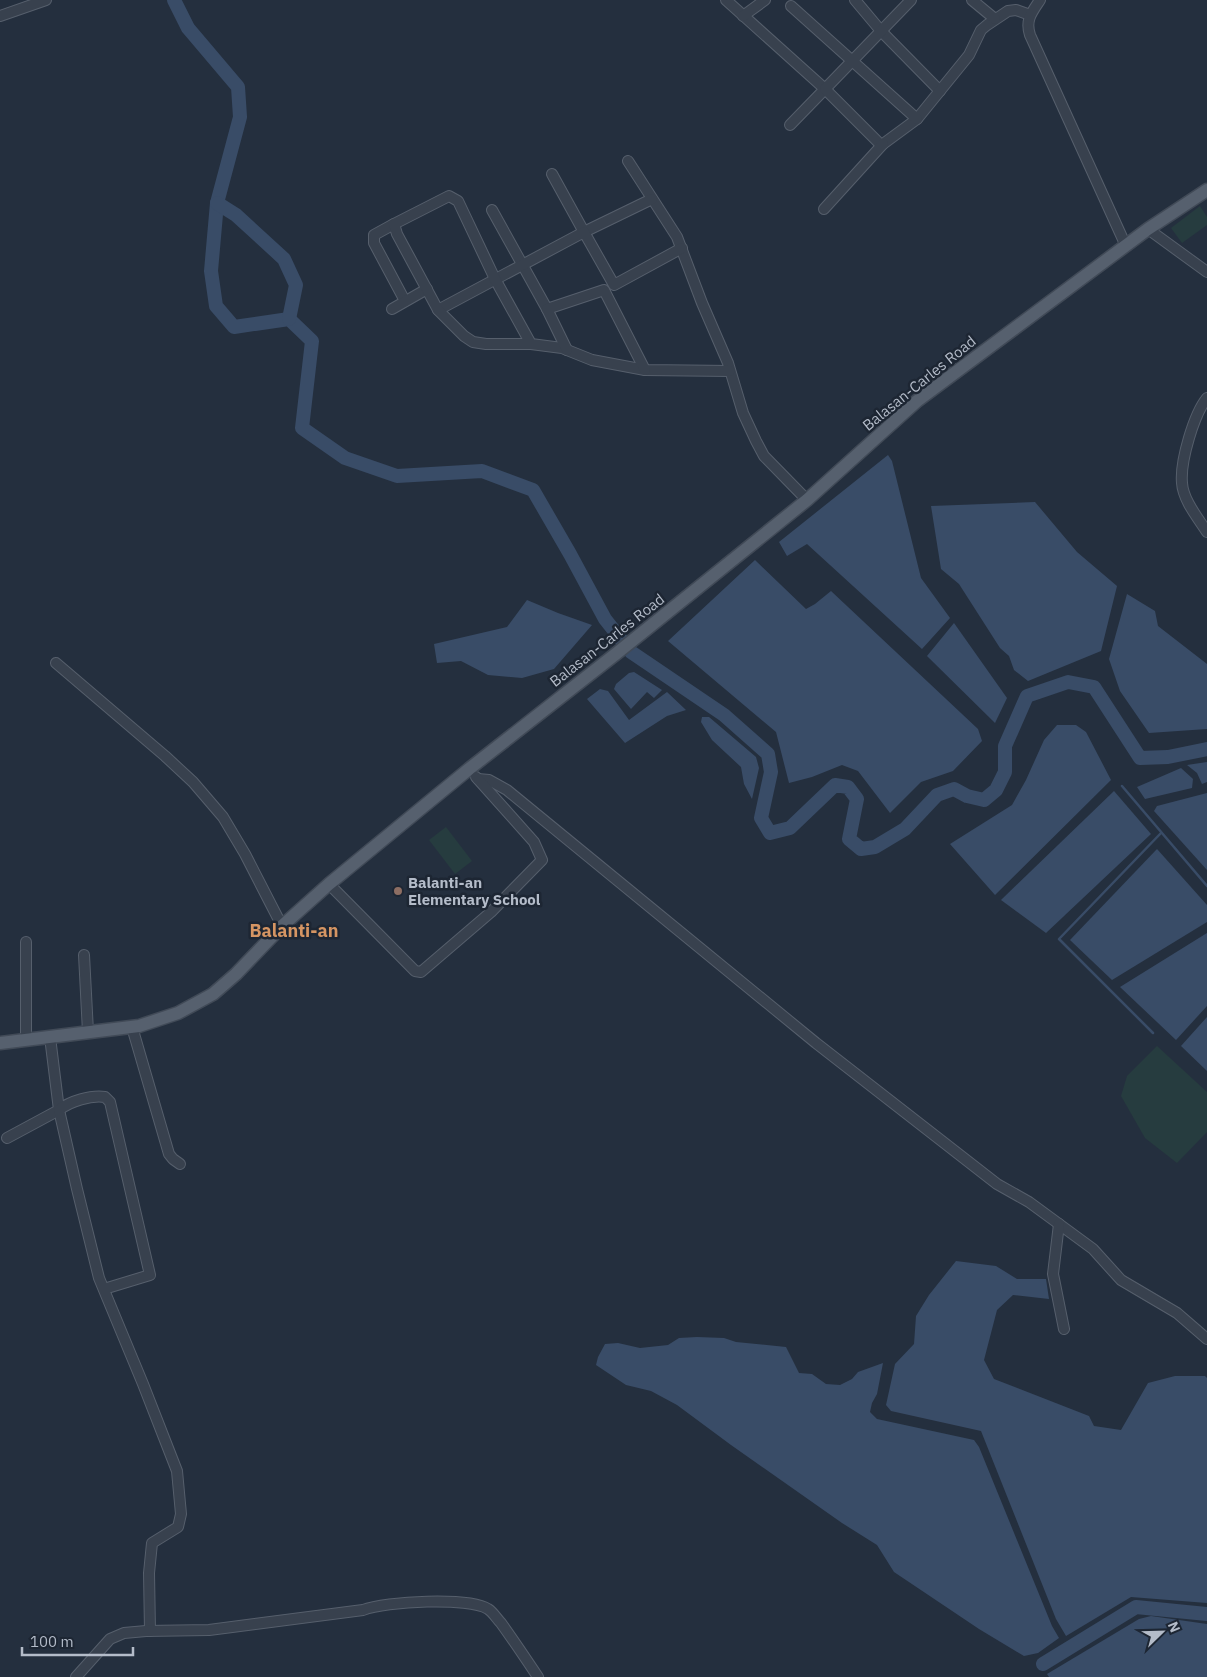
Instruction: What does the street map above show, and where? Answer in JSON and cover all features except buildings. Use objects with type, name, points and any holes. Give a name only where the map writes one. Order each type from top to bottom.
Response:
[{"type":"main road","name":"Balasan-Carles Road","points":[[0,1043],[140,1026],[178,1013],[214,994],[282,926],[329,884],[468,768],[640,635],[807,500],[917,401],[1126,246],[1207,190]]},
{"type":"street","points":[[0,16],[46,0]]},
{"type":"street","points":[[726,0],[825,89],[880,144],[883,144]]},
{"type":"street","points":[[743,16],[765,0]]},
{"type":"street","points":[[790,125],[911,0]]},
{"type":"street","points":[[972,0],[995,19]]},
{"type":"street","points":[[1040,0],[1030,15],[1027,27],[1126,246]]},
{"type":"street","points":[[859,1],[881,31],[940,91]]},
{"type":"street","points":[[791,6],[851,62],[917,119]]},
{"type":"street","points":[[824,209],[883,144],[917,119],[969,55],[981,30],[1008,10],[1016,10],[1030,15]]},
{"type":"street","points":[[628,161],[677,237],[730,371],[743,413],[764,456],[807,500]]},
{"type":"street","points":[[552,174],[614,285]]},
{"type":"street","points":[[405,302],[374,243],[374,235],[450,196],[458,201],[495,279],[532,344]]},
{"type":"street","points":[[438,310],[652,198]]},
{"type":"street","points":[[492,210],[568,350]]},
{"type":"street","points":[[394,224],[397,234],[438,310],[464,336],[474,342],[486,344],[532,344],[568,350],[592,360],[645,370],[730,371]]},
{"type":"street","points":[[1148,230],[1207,272]]},
{"type":"street","points":[[547,309],[604,290],[682,248]]},
{"type":"street","points":[[392,309],[426,289]]},
{"type":"street","points":[[604,290],[645,370]]},
{"type":"street","points":[[1207,398],[1203,403],[1190,435],[1184,460],[1182,484],[1187,498],[1207,532]]},
{"type":"street","points":[[56,663],[166,756],[223,817],[245,854],[282,926]]},
{"type":"street","points":[[329,884],[415,971],[421,972],[491,912],[542,860],[534,842],[468,768]]},
{"type":"street","points":[[478,779],[489,780],[507,790],[816,1043],[997,1184],[1029,1202],[1093,1249],[1121,1280],[1177,1313],[1207,1339]]},
{"type":"street","points":[[26,942],[26,1040]]},
{"type":"street","points":[[84,955],[88,1032]]},
{"type":"street","points":[[132,1027],[169,1154],[172,1159],[180,1164]]},
{"type":"street","points":[[50,1037],[59,1110],[100,1278],[177,1471],[181,1514],[178,1527],[152,1543],[149,1573],[150,1631]]},
{"type":"street","points":[[7,1138],[67,1104],[99,1096],[105,1097],[110,1102],[150,1275],[104,1289]]},
{"type":"street","points":[[1059,1224],[1053,1274],[1064,1329]]},
{"type":"street","points":[[76,1677],[110,1639],[124,1633],[209,1630],[364,1610],[373,1606],[428,1602],[474,1603],[490,1609],[538,1677]]},
{"type":"green space","points":[[1200,206],[1207,217],[1207,225],[1182,243],[1171,228]]},
{"type":"green space","points":[[446,827],[472,861],[455,874],[429,840]]},
{"type":"green space","points":[[1157,1046],[1207,1092],[1207,1132],[1177,1163],[1145,1138],[1121,1096],[1127,1076]]},
{"type":"water","points":[[888,455],[892,461],[921,578],[950,618],[922,649],[807,544],[787,556],[779,542]]},
{"type":"water","points":[[1035,502],[1077,552],[1117,586],[1101,651],[1028,681],[1014,670],[1009,656],[1000,648],[959,584],[941,569],[931,506]]},
{"type":"water","points":[[755,560],[806,609],[831,591],[978,729],[982,741],[953,771],[921,782],[890,813],[858,771],[842,765],[812,777],[789,783],[776,732],[668,641]]},
{"type":"water","points":[[1127,594],[1155,611],[1158,626],[1207,664],[1207,729],[1149,733],[1120,691],[1109,659]]},
{"type":"water","points":[[527,600],[592,625],[554,669],[522,678],[488,675],[461,661],[437,663],[434,644],[507,627]]},
{"type":"water","points":[[954,623],[1007,698],[995,723],[927,656]]},
{"type":"water","points":[[634,672],[662,690],[654,698],[647,692],[631,709],[614,689],[616,684],[629,673]]},
{"type":"water","points":[[600,689],[608,691],[629,720],[667,692],[686,710],[667,716],[625,743],[587,699]]},
{"type":"water","points":[[702,717],[709,717],[756,757],[759,768],[752,799],[744,784],[741,767],[712,740],[701,722]]},
{"type":"water","points":[[1057,725],[1076,725],[1086,732],[1111,780],[995,895],[950,844],[1012,805],[1026,780],[1044,740]]},
{"type":"water","points":[[1207,762],[1207,782],[1202,784],[1197,773],[1187,765]]},
{"type":"water","points":[[1181,768],[1193,779],[1192,788],[1145,799],[1137,787]]},
{"type":"water","points":[[1114,791],[1151,834],[1046,933],[1001,900]]},
{"type":"water","points":[[1207,793],[1207,870],[1154,811],[1157,806]]},
{"type":"water","points":[[1157,849],[1207,905],[1207,922],[1112,980],[1070,940]]},
{"type":"water","points":[[1207,933],[1207,1006],[1176,1040],[1120,987]]},
{"type":"water","points":[[1207,1017],[1207,1071],[1181,1046]]},
{"type":"water","points":[[956,1261],[996,1266],[1017,1279],[1046,1279],[1049,1299],[1013,1295],[997,1310],[984,1360],[994,1379],[1089,1416],[1094,1426],[1121,1430],[1148,1383],[1175,1376],[1205,1376],[1207,1378],[1207,1603],[1131,1597],[1066,1636],[1056,1619],[981,1431],[891,1411],[886,1405],[895,1364],[914,1344],[916,1316],[929,1295]]},
{"type":"water","points":[[679,1338],[724,1338],[736,1342],[786,1347],[799,1373],[812,1374],[826,1384],[840,1385],[852,1379],[858,1372],[883,1363],[877,1394],[870,1412],[877,1419],[974,1440],[979,1447],[1052,1626],[1059,1638],[1038,1653],[1024,1656],[979,1629],[894,1572],[877,1545],[842,1523],[677,1405],[651,1391],[626,1385],[596,1365],[605,1344],[618,1343],[640,1348],[668,1345]]},
{"type":"water","points":[[1151,1616],[1207,1624],[1207,1677],[1049,1677],[1047,1674],[1139,1619]]},
{"type":"waterway","points":[[174,0],[188,28],[238,87],[240,117],[217,203],[211,271],[216,306],[234,327],[289,319],[312,341],[302,428],[345,458],[397,476],[482,471],[533,490],[605,619],[631,652],[724,715],[768,754],[771,772],[761,818],[770,833],[790,828],[835,785],[848,787],[857,799],[849,839],[861,849],[875,847],[905,829],[937,795],[954,789],[967,796],[984,800],[996,790],[1005,772],[1005,746],[1027,696],[1068,682],[1094,687],[1140,758],[1168,757],[1207,749]]},
{"type":"waterway","points":[[217,203],[236,215],[284,259],[296,285],[289,319]]},
{"type":"waterway","points":[[1122,786],[1207,886]]},
{"type":"waterway","points":[[1153,1033],[1059,939],[1161,833]]},
{"type":"waterway","points":[[1043,1664],[1136,1607],[1207,1614]]},
{"type":"place","name":"Balanti-an Elementary School","points":[[398,891]]},
{"type":"district","name":"Balanti-an","points":[[294,930]]}]
